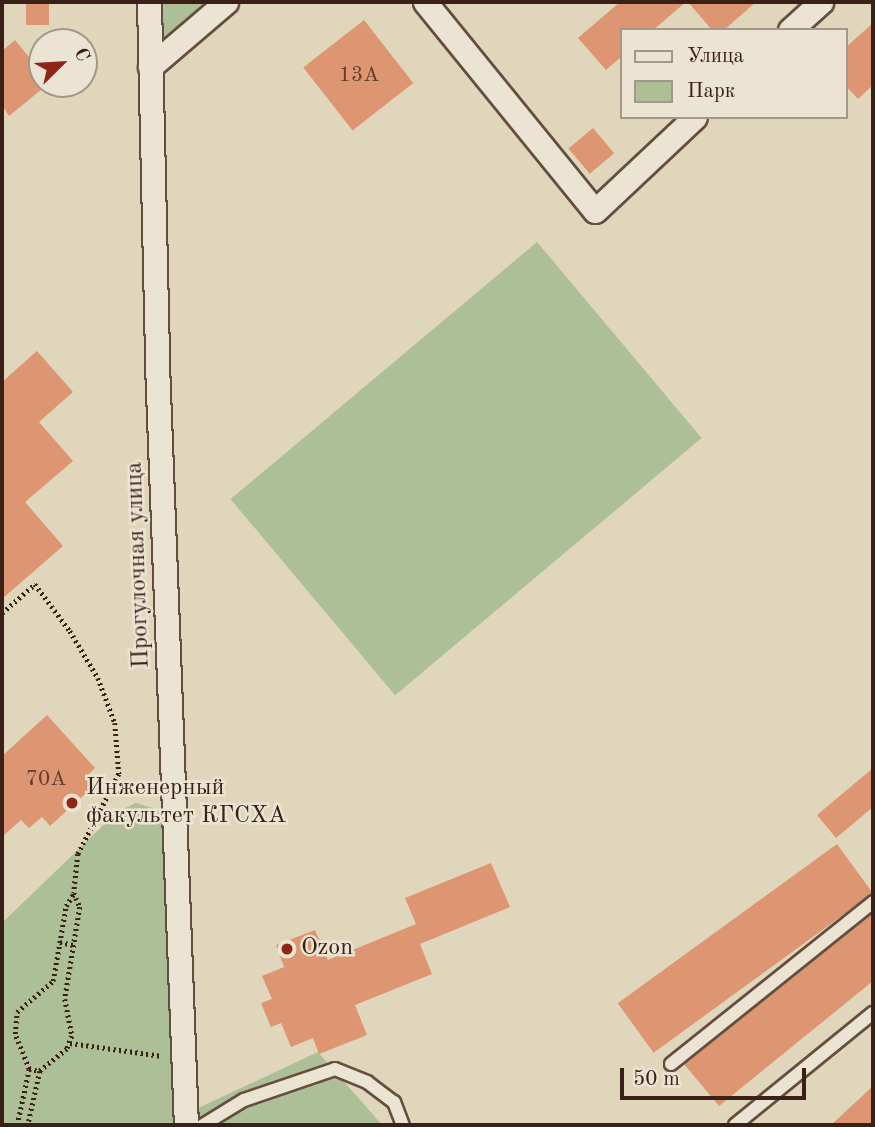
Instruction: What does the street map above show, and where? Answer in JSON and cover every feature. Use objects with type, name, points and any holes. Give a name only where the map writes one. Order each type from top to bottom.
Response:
[{"type":"street","name":"Прогулочная улица","points":[[149,2],[186,1125]]},
{"type":"street","points":[[150,67],[226,2]]},
{"type":"street","points":[[425,2],[595,211],[693,119]]},
{"type":"street","points":[[792,28],[821,2]]},
{"type":"lane","points":[[671,1064],[873,902]]},
{"type":"lane","points":[[735,1125],[873,1013]]},
{"type":"lane","points":[[203,1125],[244,1100],[335,1069],[367,1082],[394,1102],[403,1125]]},
{"type":"path","points":[[2,613],[35,584],[85,654],[115,723],[119,774],[78,854],[74,893],[65,906],[53,981],[16,1012],[15,1034],[29,1069],[17,1125]]},
{"type":"path","points":[[70,1043],[65,985],[80,907],[74,893]]},
{"type":"path","points":[[60,942],[73,945]]},
{"type":"path","points":[[53,981],[65,985]]},
{"type":"path","points":[[70,1043],[184,1059]]},
{"type":"path","points":[[28,1125],[40,1071],[70,1043]]},
{"type":"path","points":[[29,1069],[40,1071]]},
{"type":"path","points":[[20,1114],[31,1115]]},
{"type":"green space","points":[[143,2],[226,2],[162,54]]},
{"type":"green space","points":[[537,242],[702,438],[395,695],[231,499]]},
{"type":"green space","points":[[136,803],[156,809],[163,817],[178,1125],[2,1125],[2,923],[117,812]]},
{"type":"green space","points":[[318,1052],[382,1125],[195,1125],[194,1110]]},
{"type":"building","points":[[26,2],[49,2],[49,25],[26,25]]},
{"type":"building","points":[[620,2],[686,2],[655,28],[620,28],[620,58],[606,70],[578,38]]},
{"type":"building","points":[[688,2],[756,2],[726,28],[710,28]]},
{"type":"building","points":[[364,20],[413,83],[353,130],[303,67]]},
{"type":"building","points":[[873,23],[873,85],[858,99],[847,87],[847,46]]},
{"type":"building","points":[[15,40],[28,56],[28,98],[31,98],[9,116],[2,105],[2,51]]},
{"type":"building","points":[[593,128],[614,153],[590,174],[568,149]]},
{"type":"building","points":[[37,351],[73,392],[39,422],[73,461],[25,502],[63,546],[2,599],[2,382]]},
{"type":"building","points":[[47,715],[95,768],[87,776],[95,785],[50,826],[42,817],[29,828],[21,820],[2,837],[2,756]]},
{"type":"building","points":[[873,768],[873,807],[836,838],[817,815]]},
{"type":"building","points":[[837,844],[873,893],[654,1053],[618,1003]]},
{"type":"building","points":[[491,863],[510,907],[420,944],[432,974],[355,1005],[367,1035],[319,1054],[313,1038],[291,1047],[281,1023],[271,1027],[261,1003],[272,999],[262,976],[284,967],[276,945],[315,930],[328,960],[416,924],[405,898]]},
{"type":"building","points":[[873,913],[873,981],[719,1106],[684,1064]]},
{"type":"building","points":[[873,1086],[873,1125],[831,1125]]},
{"type":"place","name":"Инженерный факультет КГСХА","points":[[72,803]]},
{"type":"place","name":"Ozon","points":[[287,949]]}]
